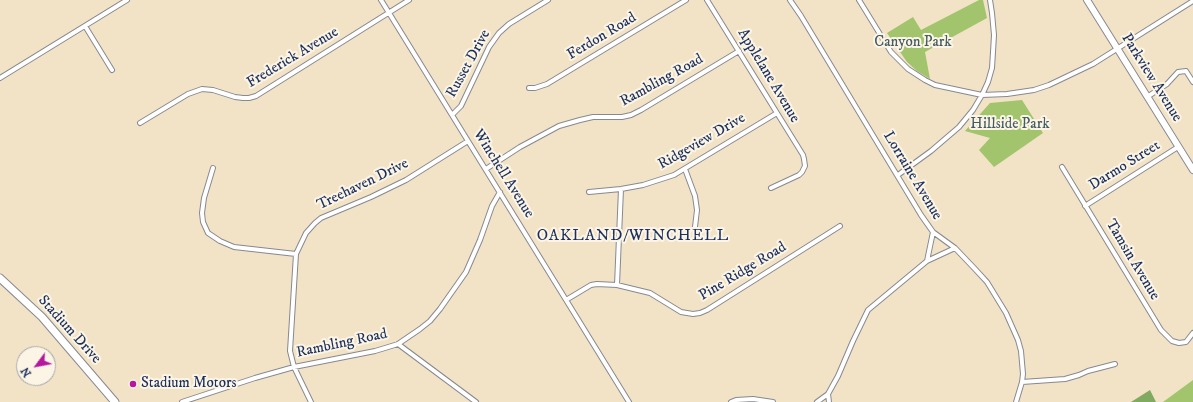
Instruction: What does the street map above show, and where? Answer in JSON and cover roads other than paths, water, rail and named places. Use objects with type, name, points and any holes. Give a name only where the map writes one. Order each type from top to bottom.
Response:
[{"type":"main road","name":"Stadium Drive","points":[[0,278],[42,317],[115,402]]},
{"type":"street","points":[[0,78],[127,0]]},
{"type":"street","name":"Winchell Avenue","points":[[381,0],[629,402]]},
{"type":"street","name":"Frederick Avenue","points":[[140,123],[188,94],[202,89],[213,90],[235,97],[249,98],[256,96],[409,0]]},
{"type":"street","name":"Russet Drive","points":[[452,115],[461,106],[489,47],[499,33],[509,24],[548,0]]},
{"type":"street","name":"Ferdon Road","points":[[529,88],[541,88],[686,0]]},
{"type":"street","name":"Applelane Avenue","points":[[708,0],[802,155],[805,166],[802,172],[799,175],[771,188]]},
{"type":"street","name":"Lorraine Avenue","points":[[790,0],[921,215],[933,232],[955,248],[987,282],[1006,314],[1018,340],[1021,352],[1023,374],[1016,402]]},
{"type":"street","points":[[859,0],[891,52],[908,69],[925,80],[935,84],[982,95],[1007,94],[1034,90],[1081,71],[1117,50],[1193,1]]},
{"type":"street","points":[[898,175],[931,151],[959,127],[973,110],[982,95],[992,68],[994,35],[990,0]]},
{"type":"street","name":"Parkview Avenue","points":[[1087,0],[1193,170]]},
{"type":"street","points":[[85,26],[112,70]]},
{"type":"street","name":"Rambling Road","points":[[486,169],[520,146],[559,126],[593,117],[622,117],[631,115],[739,51]]},
{"type":"street","points":[[1147,98],[1167,84],[1178,72],[1186,71],[1193,82]]},
{"type":"street","name":"Ridgeview Drive","points":[[589,192],[621,189],[665,179],[685,169],[776,113]]},
{"type":"street","name":"Treehaven Drive","points":[[311,402],[294,367],[290,351],[296,254],[306,233],[318,220],[406,180],[468,141]]},
{"type":"street","name":"Darmo Street","points":[[1085,206],[1178,147]]},
{"type":"street","name":"Tamsin Avenue","points":[[1062,167],[1161,330],[1172,341],[1179,343],[1186,342],[1193,333]]},
{"type":"street","points":[[213,168],[204,198],[202,213],[203,222],[208,233],[220,242],[234,247],[296,254]]},
{"type":"street","points":[[685,169],[695,196],[697,210],[695,227]]},
{"type":"street","points":[[617,285],[621,189]]},
{"type":"street","name":"Rambling Road","points":[[182,402],[294,367],[375,351],[398,344],[420,330],[440,309],[466,272],[480,240],[492,206],[500,192]]},
{"type":"street","name":"Pine Ridge Road","points":[[566,300],[591,285],[617,285],[650,293],[681,312],[693,314],[700,313],[840,226]]},
{"type":"street","points":[[927,261],[933,232]]},
{"type":"street","points":[[817,402],[828,394],[838,376],[852,341],[868,310],[927,261],[955,248]]},
{"type":"street","points":[[398,344],[476,402]]},
{"type":"street","points":[[1022,382],[1065,379],[1115,364]]},
{"type":"street","points":[[828,394],[828,402]]},
{"type":"street","points":[[731,402],[744,399],[768,400],[773,402]]},
{"type":"place","name":"Stadium Motors","points":[[133,384]]},
{"type":"district","name":"OAKLAND/WINCHELL","points":[[633,237]]},
{"type":"park label","name":"Canyon Park","points":[[913,43]]},
{"type":"park label","name":"Hillside Park","points":[[1010,125]]}]
